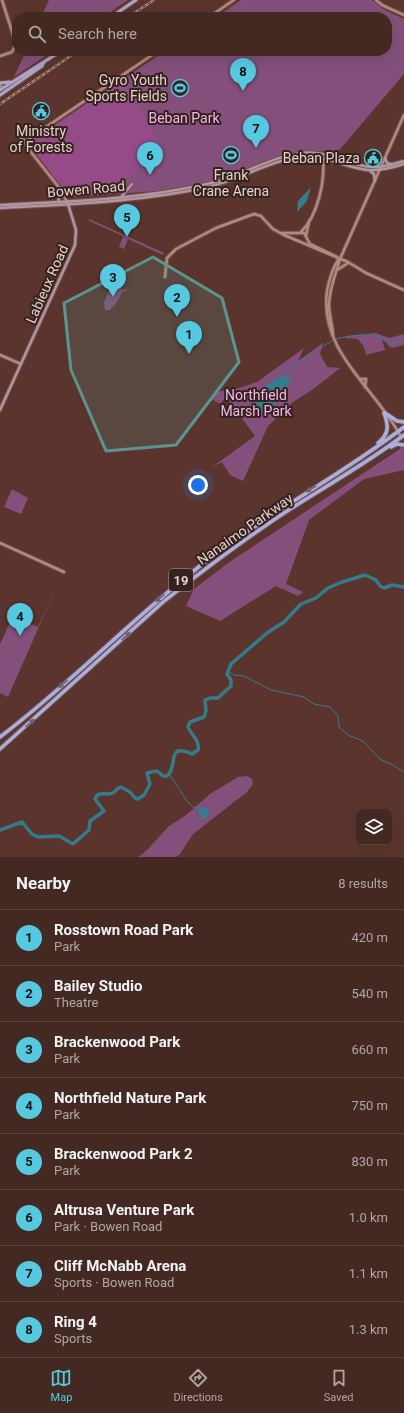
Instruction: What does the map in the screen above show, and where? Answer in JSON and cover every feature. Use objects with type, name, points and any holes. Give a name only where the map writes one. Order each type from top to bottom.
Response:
[{"type":"highway","points":[[384,413],[393,420],[404,422]]},
{"type":"highway","points":[[327,480],[383,439],[387,433],[388,426],[384,413]]},
{"type":"highway","name":"Nanaimo Parkway","points":[[0,737],[173,587],[210,558],[284,506],[327,480],[404,427]]},
{"type":"highway","name":"Nanaimo Parkway","points":[[0,748],[163,602],[267,525],[403,436]]},
{"type":"highway","points":[[342,477],[352,474],[392,446],[400,444],[404,445]]},
{"type":"main road","points":[[118,12],[136,0]]},
{"type":"main road","points":[[0,89],[53,56]]},
{"type":"main road","points":[[0,89],[42,66],[44,62]]},
{"type":"main road","points":[[0,89],[5,84],[19,77]]},
{"type":"main road","name":"Bowen Road","points":[[0,206],[21,207],[68,203],[174,191],[213,183],[288,156],[308,153],[323,155],[380,169],[404,160]]},
{"type":"main road","name":"Bowen Road","points":[[0,206],[57,202],[74,204],[175,194],[215,185],[289,159],[305,156],[323,155],[367,170],[404,164]]},
{"type":"main road","points":[[385,158],[387,162],[391,164]]},
{"type":"main road","points":[[367,170],[374,174],[375,180]]},
{"type":"main road","points":[[121,196],[132,184]]},
{"type":"main road","points":[[57,202],[60,197],[61,190]]},
{"type":"main road","points":[[21,207],[29,203]]},
{"type":"main road","points":[[33,206],[40,203]]},
{"type":"main road","name":"Labieux Road","points":[[0,410],[75,245],[77,234],[68,203]]},
{"type":"main road","points":[[72,214],[74,204]]},
{"type":"street","points":[[2,0],[12,31]]},
{"type":"street","points":[[216,12],[234,0]]},
{"type":"street","points":[[376,0],[382,5],[404,15]]},
{"type":"street","points":[[0,56],[12,52]]},
{"type":"street","points":[[38,132],[25,130],[22,131],[21,136],[24,140],[30,139],[38,132],[151,56]]},
{"type":"street","points":[[403,436],[384,413],[340,353],[327,316],[326,299],[332,272],[404,115]]},
{"type":"street","points":[[29,148],[32,135],[30,131]]},
{"type":"street","name":"Labieux Road","points":[[24,140],[61,190],[68,203]]},
{"type":"street","points":[[301,243],[306,237],[309,220],[322,186],[323,155]]},
{"type":"street","points":[[164,277],[167,258],[176,249],[216,228],[254,214],[261,216],[273,229],[282,234],[348,262],[366,273],[404,290]]},
{"type":"street","points":[[296,239],[309,220]]},
{"type":"street","points":[[282,234],[299,233],[306,237],[312,245],[335,255],[338,258]]},
{"type":"street","points":[[333,336],[329,316],[329,303],[338,258]]},
{"type":"street","points":[[336,271],[348,262]]},
{"type":"street","points":[[0,355],[21,364]]},
{"type":"street","points":[[359,379],[366,379],[365,387]]},
{"type":"street","points":[[0,543],[64,572]]},
{"type":"highlighted area","points":[[153,257],[222,298],[239,362],[176,445],[106,451],[71,370],[64,303]]},
{"type":"green space","points":[[49,0],[128,0],[110,12],[43,12]]},
{"type":"green space","name":"Beban Park","points":[[241,0],[372,0],[389,12],[223,12]]},
{"type":"green space","name":"Beban Park","points":[[392,13],[404,19],[404,74],[336,154],[323,151],[280,157],[217,181],[159,191],[71,197],[31,146],[31,141],[158,56],[392,56]]},
{"type":"green space","points":[[24,56],[46,56],[14,77]]},
{"type":"green space","points":[[89,219],[164,253],[163,255],[128,239],[124,249],[119,247],[123,236],[89,221]]},
{"type":"green space","points":[[107,281],[114,287],[128,290],[122,292],[117,302],[110,310],[105,310],[104,303],[110,288],[106,282]]},
{"type":"green space","points":[[376,333],[389,338],[404,334],[404,345],[392,348],[382,339],[385,350],[366,355],[364,347],[358,339],[345,338],[346,336]]},
{"type":"green space","name":"Northfield Marsh Park","points":[[323,343],[320,354],[327,367],[340,368],[312,390],[293,402],[268,426],[243,481],[230,475],[222,462],[212,467],[255,436],[226,397],[220,404],[211,399],[216,392],[239,388],[257,382],[304,348],[298,361]]},
{"type":"green space","points":[[400,445],[404,446],[404,470],[364,479],[309,520],[286,584],[303,592],[298,596],[276,586],[220,621],[186,606],[194,589],[228,563],[400,449]]},
{"type":"green space","points":[[12,489],[28,498],[21,514],[4,507]]},
{"type":"green space","points":[[56,588],[8,697],[0,693],[0,644],[13,616],[38,627]]},
{"type":"green space","points":[[247,776],[252,779],[253,784],[247,792],[193,834],[180,854],[176,857],[138,857],[147,850],[169,826],[185,816],[210,794],[238,777]]},
{"type":"shaded area","points":[[121,81],[151,125],[156,140],[133,176],[124,178],[121,186],[126,189],[125,192],[71,197],[66,193],[31,147],[32,140]]},
{"type":"water","points":[[311,187],[307,201],[297,212],[298,201]]},
{"type":"water","points":[[287,376],[291,379],[279,399],[270,407],[259,412],[257,411],[252,395],[279,377]]},
{"type":"water","points":[[199,807],[210,809],[209,814],[204,819],[201,819],[198,810]]},
{"type":"waterway","points":[[336,339],[355,335],[368,335],[381,337],[387,340],[389,346],[404,338]]},
{"type":"waterway","points":[[279,377],[333,340]]},
{"type":"waterway","points":[[0,830],[22,822],[32,834],[38,837],[59,836],[73,844],[89,830],[90,821],[104,811],[95,799],[96,796],[100,794],[113,793],[121,787],[138,799],[144,795],[150,784],[147,773],[157,771],[163,776],[167,776],[172,767],[175,753],[178,751],[184,751],[192,754],[198,750],[197,740],[188,727],[190,722],[204,717],[206,711],[205,700],[210,698],[218,698],[231,686],[231,680],[227,674],[231,664],[267,633],[284,622],[301,604],[316,598],[328,588],[365,575],[376,580],[380,586],[384,588],[392,585],[404,587]]},
{"type":"waterway","points":[[230,667],[229,672],[234,675],[244,676],[271,690],[304,697],[314,704],[330,707],[338,716],[339,727],[348,735],[363,741],[381,760],[404,772]]},
{"type":"waterway","points":[[170,775],[187,801],[194,808],[199,807]]},
{"type":"railway","points":[[136,12],[154,0]]},
{"type":"railway","points":[[0,104],[71,56]]},
{"type":"place","name":"Gyro Youth Sports Fields","points":[[180,88]]},
{"type":"place","name":"Ring 4","points":[[243,91]]},
{"type":"place","name":"Ministry of Forests","points":[[41,111]]},
{"type":"place","name":"Cliff McNabb Arena","points":[[256,148]]},
{"type":"place","name":"Frank Crane Arena","points":[[231,155]]},
{"type":"place","name":"Beban Plaza","points":[[373,158]]},
{"type":"place","name":"Altrusa Venture Park","points":[[150,175]]},
{"type":"place","name":"Brackenwood Park 2","points":[[127,237]]},
{"type":"place","name":"Brackenwood Park","points":[[113,297]]},
{"type":"place","name":"Bailey Studio","points":[[177,317]]},
{"type":"place","name":"Rosstown Road Park","points":[[189,354]]},
{"type":"place","name":"Northfield Nature Park","points":[[20,636]]}]
